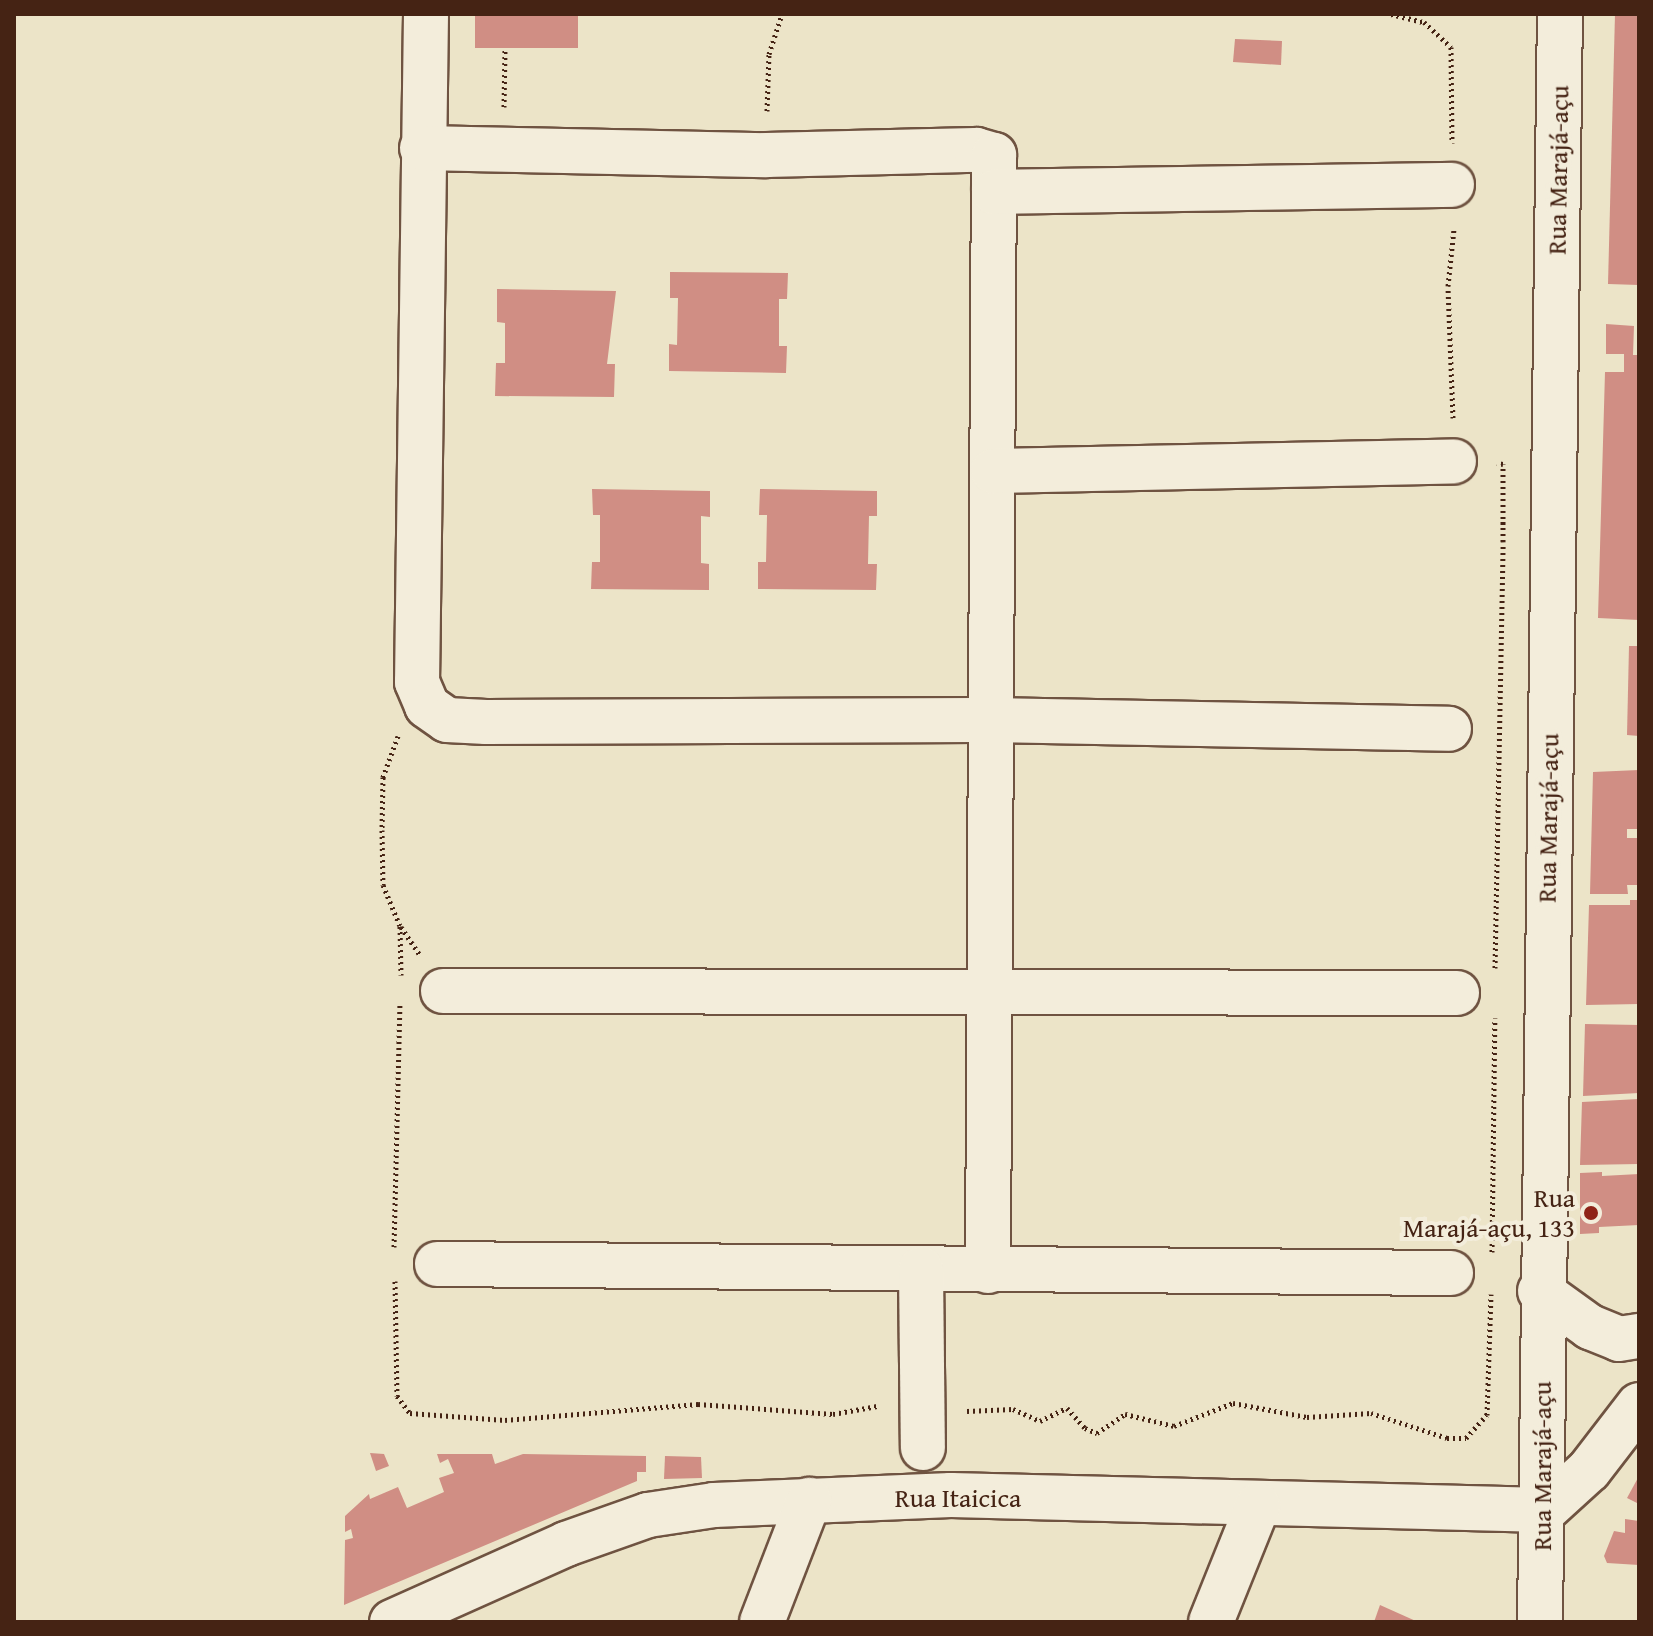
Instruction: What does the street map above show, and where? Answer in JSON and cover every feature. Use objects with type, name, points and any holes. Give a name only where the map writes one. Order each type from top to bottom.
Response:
[{"type":"street","points":[[426,14],[417,682],[427,706],[447,720],[991,720],[1449,729]]},
{"type":"street","name":"Rua Marajá-açu","points":[[1540,1622],[1545,1510],[1540,1291],[1560,14]]},
{"type":"street","points":[[422,148],[766,155],[976,150],[994,155],[988,1271]]},
{"type":"street","points":[[994,192],[1452,185]]},
{"type":"street","points":[[993,471],[1454,461]]},
{"type":"street","points":[[443,991],[1457,993]]},
{"type":"street","points":[[437,1264],[1451,1273]]},
{"type":"street","points":[[921,1269],[923,1448]]},
{"type":"street","points":[[1540,1291],[1590,1327],[1619,1339],[1639,1336]]},
{"type":"street","points":[[1545,1510],[1589,1470],[1639,1405]]},
{"type":"street","name":"Rua Itaicica","points":[[392,1622],[566,1544],[648,1515],[809,1500],[951,1495],[1545,1510]]},
{"type":"street","points":[[762,1622],[809,1500]]},
{"type":"street","points":[[1211,1622],[1258,1505]]},
{"type":"path","points":[[766,155],[769,54],[782,14]]},
{"type":"path","points":[[503,148],[505,48]]},
{"type":"building","points":[[475,14],[578,14],[578,48],[475,48]]},
{"type":"building","points":[[1615,14],[1639,14],[1639,285],[1608,284]]},
{"type":"building","points":[[1235,39],[1282,41],[1281,65],[1233,62]]},
{"type":"building","points":[[670,272],[788,273],[787,299],[779,299],[779,346],[787,346],[786,373],[669,371],[669,344],[677,345],[678,298],[670,298]]},
{"type":"building","points":[[497,289],[616,291],[607,364],[615,364],[614,397],[495,396],[496,363],[505,363],[505,323],[497,322]]},
{"type":"building","points":[[1606,324],[1634,326],[1633,355],[1639,355],[1639,620],[1598,618],[1605,372],[1624,372],[1624,354],[1606,354]]},
{"type":"building","points":[[592,489],[710,491],[710,517],[701,516],[701,563],[709,564],[709,590],[591,589],[592,562],[600,562],[600,515],[593,515]]},
{"type":"building","points":[[760,489],[877,491],[877,516],[869,516],[868,564],[877,564],[876,590],[758,589],[758,562],[766,562],[767,515],[759,515]]},
{"type":"building","points":[[1629,646],[1639,646],[1639,736],[1627,735]]},
{"type":"building","points":[[1639,770],[1639,829],[1627,829],[1627,838],[1639,838],[1639,885],[1627,885],[1628,894],[1590,894],[1593,772]]},
{"type":"building","points":[[1630,900],[1639,900],[1639,1004],[1586,1005],[1589,905],[1630,905]]},
{"type":"building","points":[[1585,1024],[1639,1025],[1639,1093],[1583,1096]]},
{"type":"building","points":[[1639,1099],[1639,1164],[1580,1165],[1582,1102]]},
{"type":"building","points":[[1602,1172],[1602,1176],[1639,1174],[1639,1225],[1599,1227],[1599,1233],[1580,1234],[1580,1173]]},
{"type":"building","points":[[370,1453],[384,1454],[389,1466],[376,1471]]},
{"type":"building","points":[[437,1454],[492,1454],[495,1464],[523,1454],[646,1456],[646,1472],[637,1472],[637,1481],[344,1605],[345,1540],[353,1538],[351,1529],[345,1532],[345,1516],[369,1494],[370,1499],[398,1487],[407,1508],[444,1492],[439,1478],[454,1473],[448,1459],[440,1463]]},
{"type":"building","points":[[665,1456],[701,1457],[702,1478],[664,1479]]},
{"type":"building","points":[[1639,1476],[1639,1504],[1627,1498]]},
{"type":"building","points":[[1625,1519],[1639,1521],[1639,1565],[1607,1563],[1604,1556],[1614,1531],[1625,1533]]},
{"type":"building","points":[[1380,1605],[1418,1622],[1374,1622]]},
{"type":"place","name":"Rua Marajá-açu, 133","points":[[1591,1213]]}]
